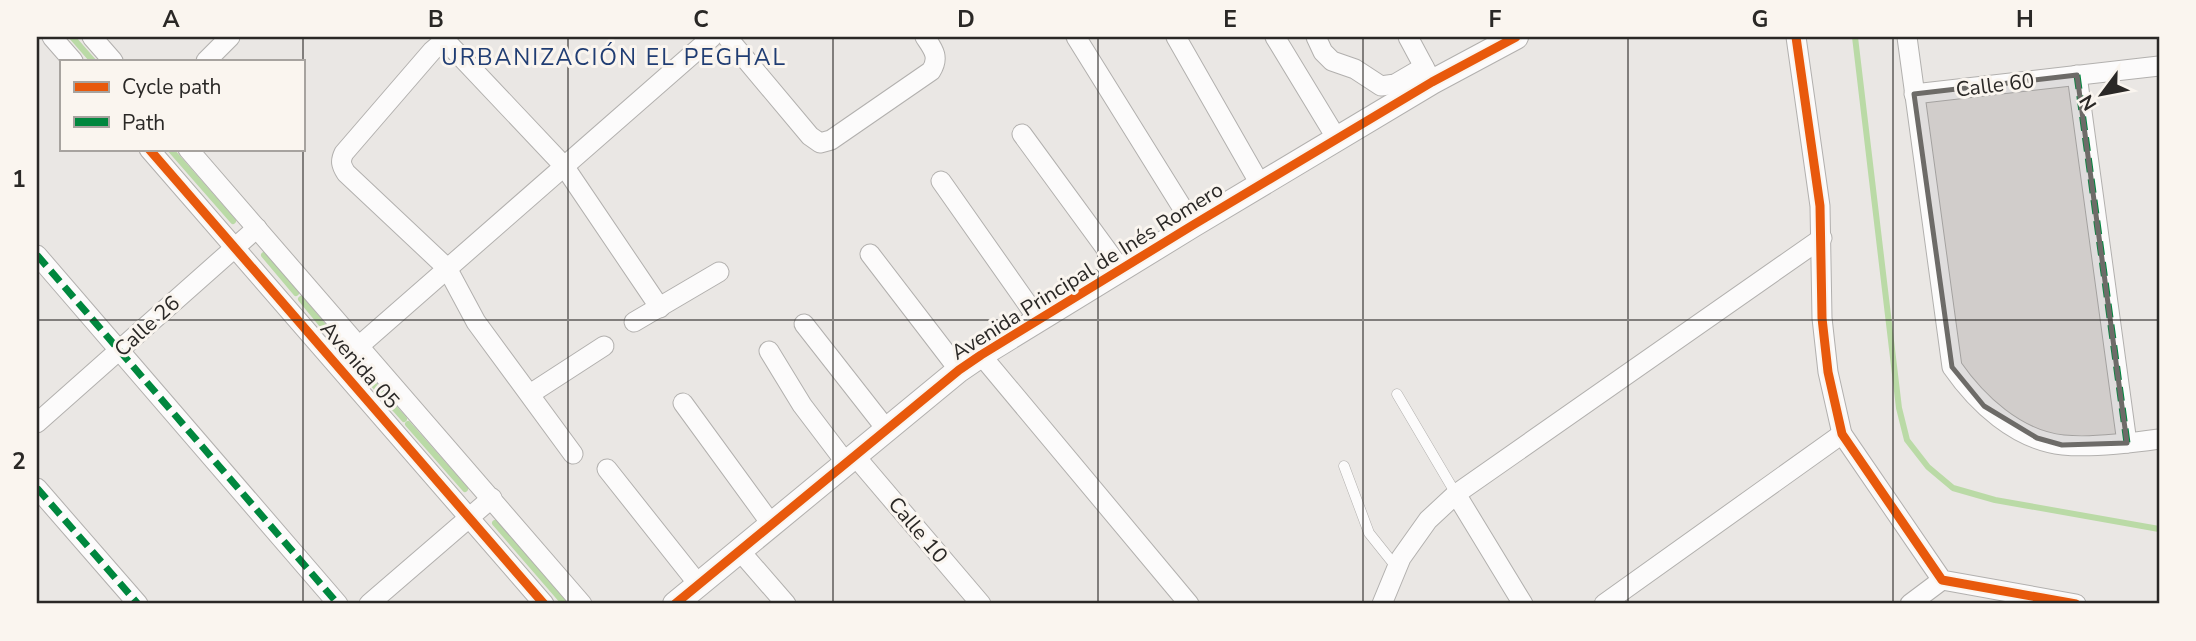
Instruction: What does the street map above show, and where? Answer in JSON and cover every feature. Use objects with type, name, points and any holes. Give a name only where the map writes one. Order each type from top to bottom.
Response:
[{"type":"street","points":[[52,37],[72,60]]},
{"type":"street","points":[[92,37],[112,60]]},
{"type":"street","points":[[207,60],[230,37]]},
{"type":"street","points":[[359,345],[712,37]]},
{"type":"street","points":[[727,37],[810,136],[820,143],[831,140],[932,71],[937,62],[925,37]]},
{"type":"street","points":[[1076,37],[1193,225]]},
{"type":"street","points":[[1176,37],[1261,184]]},
{"type":"street","points":[[1275,37],[1336,139]]},
{"type":"street","points":[[1316,37],[1323,52],[1332,61],[1355,69],[1381,86],[1428,75],[1408,37]]},
{"type":"street","name":"Avenida Principal de Inés Romero","points":[[675,604],[959,370],[981,355],[1336,139],[1428,75],[1486,44],[1516,37]]},
{"type":"street","points":[[1796,37],[1820,206],[1822,318],[1828,372],[1842,434],[1942,580],[2076,604]]},
{"type":"street","points":[[1907,37],[1952,367],[1984,406],[2018,429],[2037,438],[2062,445],[2159,439]]},
{"type":"street","points":[[573,454],[476,322],[447,268],[346,173],[341,160],[344,153],[445,39],[564,166],[660,308]]},
{"type":"street","name":"Calle 60","points":[[1914,94],[2159,66]]},
{"type":"street","points":[[2077,75],[2127,443]]},
{"type":"street","points":[[1022,134],[1121,268]]},
{"type":"street","name":"Avenida 05","points":[[150,150],[544,604]]},
{"type":"street","name":"Avenida 05","points":[[189,150],[582,604]]},
{"type":"street","points":[[942,181],[1038,320]]},
{"type":"street","name":"Calle 26","points":[[37,423],[257,228]]},
{"type":"street","points":[[1382,604],[1401,558],[1428,520],[1456,494],[1822,239]]},
{"type":"street","points":[[870,254],[959,370]]},
{"type":"street","points":[[37,255],[338,604]]},
{"type":"street","points":[[634,322],[719,272]]},
{"type":"street","points":[[804,324],[887,430]]},
{"type":"street","points":[[530,394],[604,346]]},
{"type":"street","name":"Calle 10","points":[[769,351],[802,405],[981,604]]},
{"type":"street","points":[[981,355],[1189,604]]},
{"type":"street","points":[[682,403],[772,525]]},
{"type":"street","points":[[1604,604],[1842,434]]},
{"type":"street","points":[[607,470],[699,585]]},
{"type":"street","points":[[37,488],[138,604]]},
{"type":"street","points":[[1456,494],[1523,604]]},
{"type":"street","points":[[369,604],[492,498]]},
{"type":"street","points":[[740,551],[786,604]]},
{"type":"street","points":[[1910,604],[1942,580]]},
{"type":"lane","points":[[1397,394],[1456,494]]},
{"type":"lane","points":[[1344,466],[1369,533],[1397,569]]},
{"type":"highlighted area","points":[[2077,75],[2127,443],[2062,445],[2037,438],[1984,406],[1952,367],[1914,94]]},
{"type":"waterway","points":[[72,37],[92,60]]},
{"type":"waterway","points":[[1855,37],[1899,408],[1907,440],[1928,467],[1953,488],[1995,500],[2159,529]]},
{"type":"waterway","points":[[171,150],[233,221]]},
{"type":"waterway","points":[[264,255],[296,293]]},
{"type":"waterway","points":[[301,299],[333,338]]},
{"type":"waterway","points":[[337,343],[404,419]]},
{"type":"waterway","points":[[408,424],[465,489]]},
{"type":"waterway","points":[[495,523],[565,604]]},
{"type":"marked path","points":[[2077,75],[2127,443]]},
{"type":"marked path","points":[[37,255],[338,604]]},
{"type":"marked path","points":[[37,488],[138,604]]},
{"type":"cycle path","points":[[675,604],[959,370],[981,355],[1432,82],[1516,37]]},
{"type":"cycle path","points":[[1796,37],[1820,206],[1822,318],[1828,372],[1842,434],[1942,580],[2076,604]]},
{"type":"cycle path","points":[[150,150],[544,604]]},
{"type":"district","name":"URBANIZACIÓN EL PEGHAL","points":[[614,57]]}]
